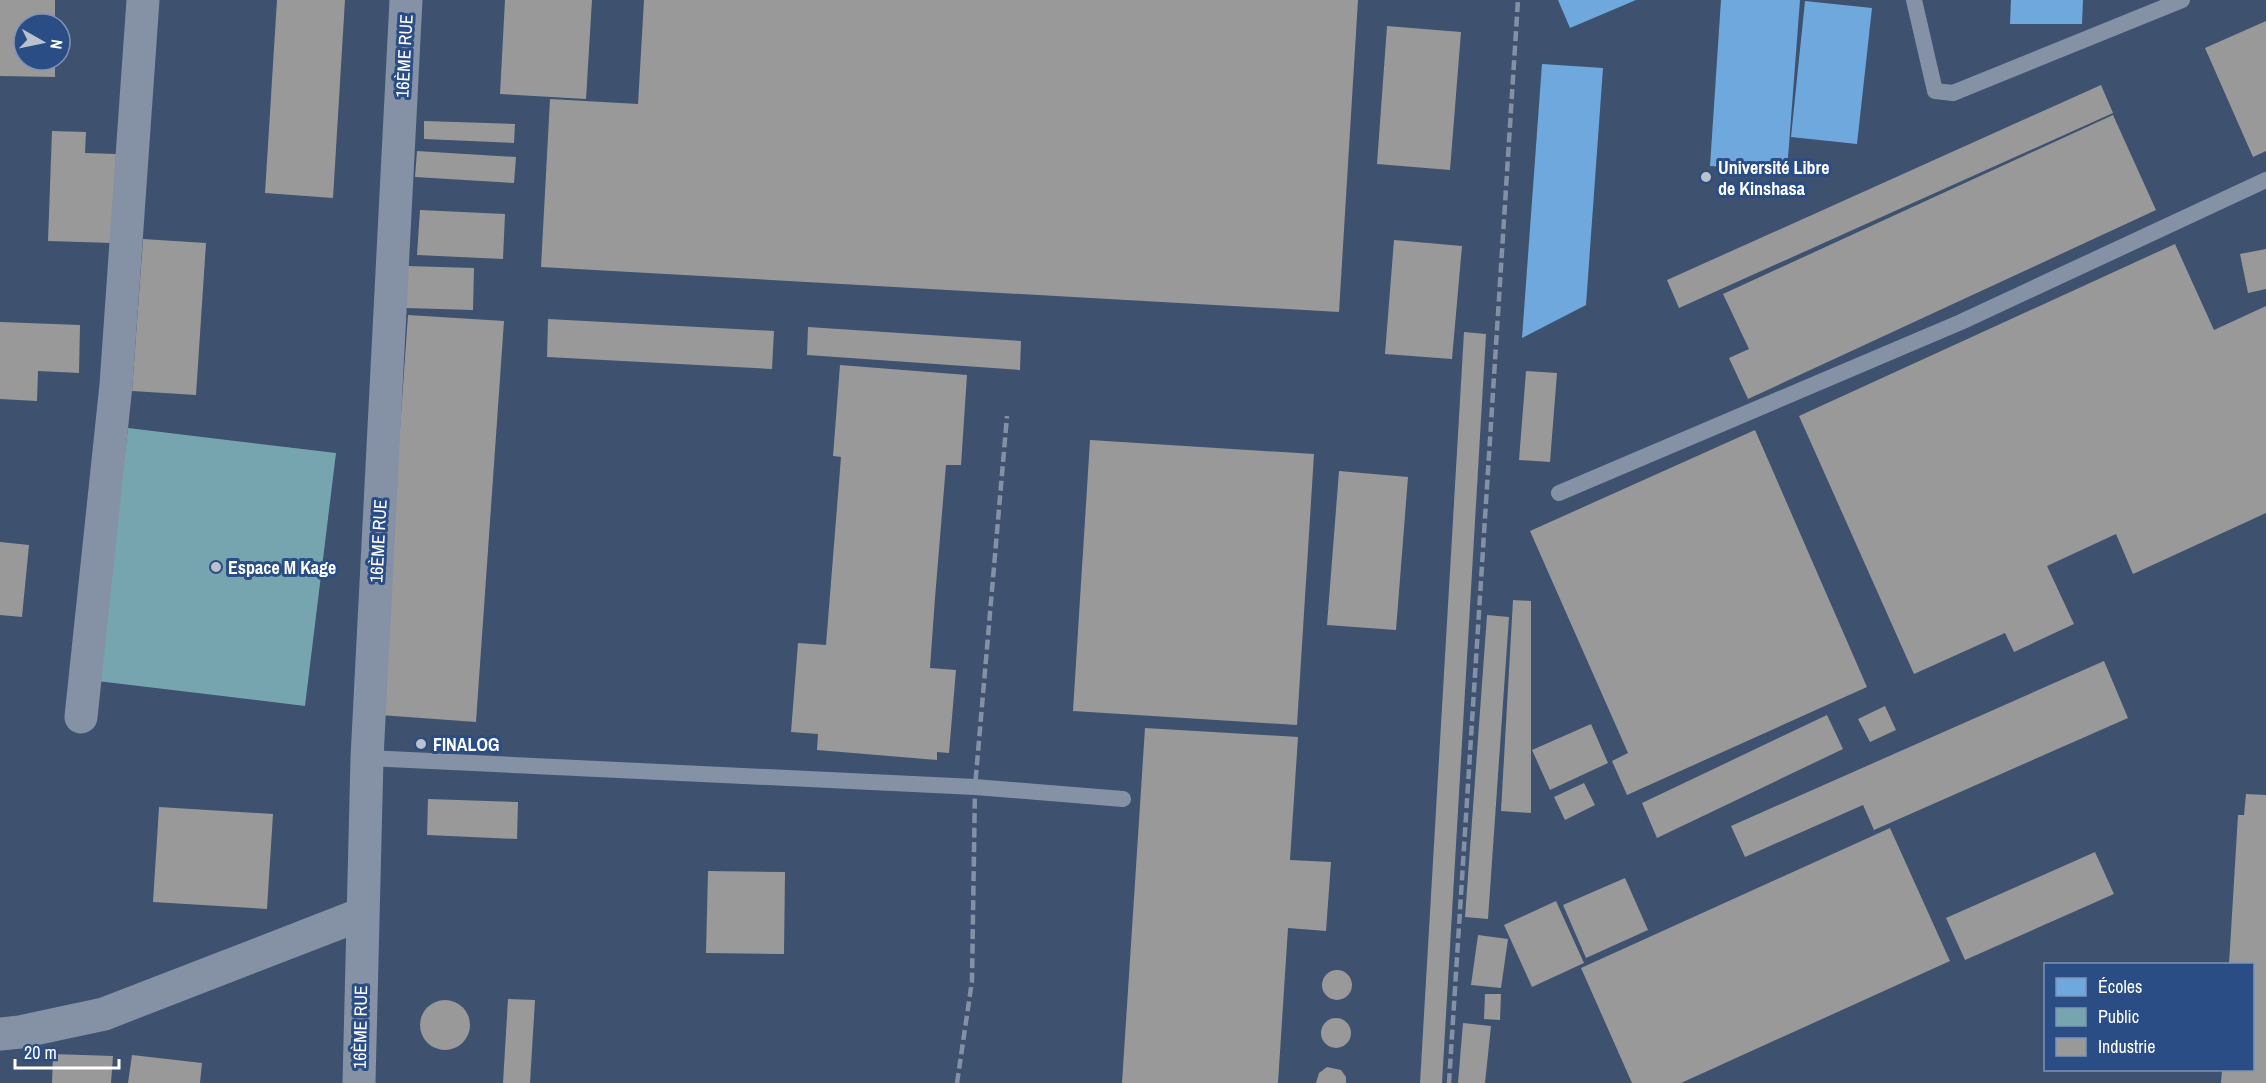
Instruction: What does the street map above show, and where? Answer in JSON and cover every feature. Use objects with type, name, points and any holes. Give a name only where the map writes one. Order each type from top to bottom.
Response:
[{"type":"street","points":[[81,717],[116,385],[143,0]]},
{"type":"street","name":"16ÈME RUE","points":[[359,1083],[367,758],[406,0]]},
{"type":"street","points":[[0,1034],[20,1032],[104,1014],[362,914]]},
{"type":"lane","points":[[1914,0],[1935,91],[1953,93],[2182,0]]},
{"type":"lane","points":[[1559,493],[1961,321],[2266,180]]},
{"type":"lane","points":[[367,758],[975,787],[1123,799]]},
{"type":"building: Écoles","points":[[1558,0],[1636,0],[1570,28]]},
{"type":"building: Écoles","points":[[1721,0],[1800,0],[1787,171],[1710,166]]},
{"type":"building: Écoles","points":[[2011,0],[2083,0],[2082,24],[2010,24]]},
{"type":"building: Écoles","points":[[1805,1],[1872,8],[1857,144],[1791,137]]},
{"type":"building: Écoles","points":[[1542,64],[1603,68],[1586,305],[1522,338]]},
{"type":"building: Public","name":"Espace M Kage","points":[[128,428],[336,453],[305,706],[97,681]]},
{"type":"building: Industrie","points":[[0,0],[55,0],[55,12],[12,12],[12,72],[55,72],[55,77],[0,76]]},
{"type":"building: Industrie","points":[[277,0],[345,0],[333,198],[265,193]]},
{"type":"building: Industrie","points":[[505,0],[592,0],[586,99],[500,94]]},
{"type":"building: Industrie","points":[[644,0],[1358,0],[1339,312],[541,267],[550,99],[638,104]]},
{"type":"building: Industrie","points":[[2266,21],[2266,151],[2253,157],[2205,48]]},
{"type":"building: Industrie","points":[[1387,26],[1461,32],[1450,170],[1377,164]]},
{"type":"building: Industrie","points":[[2101,85],[2113,113],[1679,308],[1667,280]]},
{"type":"building: Industrie","points":[[2113,115],[2156,210],[1748,399],[1729,358],[1749,349],[1723,294]]},
{"type":"building: Industrie","points":[[424,121],[515,124],[514,143],[424,139]]},
{"type":"building: Industrie","points":[[52,131],[86,132],[85,153],[116,154],[113,243],[48,241]]},
{"type":"building: Industrie","points":[[417,151],[516,157],[514,183],[415,177]]},
{"type":"building: Industrie","points":[[420,210],[505,214],[503,259],[417,255]]},
{"type":"building: Industrie","points":[[143,239],[206,243],[196,395],[132,391]]},
{"type":"building: Industrie","points":[[1394,240],[1462,246],[1452,359],[1385,354]]},
{"type":"building: Industrie","points":[[2175,244],[2214,330],[2266,306],[2266,513],[2133,574],[2116,534],[2047,566],[2074,624],[2014,652],[2005,633],[1914,674],[1799,416]]},
{"type":"building: Industrie","points":[[2266,249],[2266,289],[2248,293],[2240,254]]},
{"type":"building: Industrie","points":[[407,266],[474,268],[473,310],[406,308]]},
{"type":"building: Industrie","points":[[408,315],[504,321],[476,722],[380,715]]},
{"type":"building: Industrie","points":[[548,319],[774,331],[772,369],[547,357]]},
{"type":"building: Industrie","points":[[0,322],[80,325],[79,373],[38,371],[37,401],[0,399]]},
{"type":"building: Industrie","points":[[808,327],[1021,341],[1020,370],[807,355]]},
{"type":"building: Industrie","points":[[1464,332],[1486,334],[1442,1083],[1420,1083]]},
{"type":"building: Industrie","points":[[840,365],[967,375],[961,465],[946,465],[935,598],[930,668],[956,670],[949,753],[937,752],[937,760],[817,750],[818,734],[791,732],[798,643],[826,645],[841,457],[833,456]]},
{"type":"building: Industrie","points":[[1526,371],[1557,373],[1550,462],[1519,460]]},
{"type":"building: Industrie","points":[[1755,430],[1867,687],[1627,795],[1612,761],[1628,753],[1530,531]]},
{"type":"building: Industrie","points":[[1090,440],[1314,454],[1297,725],[1073,711]]},
{"type":"building: Industrie","points":[[1339,471],[1408,477],[1396,630],[1327,625]]},
{"type":"building: Industrie","points":[[0,542],[29,545],[22,617],[0,615]]},
{"type":"building: Industrie","points":[[1513,600],[1531,601],[1531,813],[1501,811]]},
{"type":"building: Industrie","points":[[1487,615],[1509,617],[1488,919],[1465,917]]},
{"type":"building: Industrie","points":[[2104,661],[2128,718],[1874,830],[1863,805],[1745,857],[1731,826]]},
{"type":"building: Industrie","points":[[1885,706],[1896,730],[1870,742],[1858,719]]},
{"type":"building: Industrie","points":[[1827,715],[1843,749],[1657,838],[1642,803]]},
{"type":"building: Industrie","points":[[1591,724],[1608,763],[1550,790],[1532,750]]},
{"type":"building: Industrie","points":[[1145,728],[1298,737],[1290,860],[1331,862],[1326,931],[1288,928],[1278,1083],[1122,1083]]},
{"type":"building: Industrie","points":[[1584,783],[1595,805],[1565,820],[1554,797]]},
{"type":"building: Industrie","points":[[2246,794],[2266,795],[2266,1083],[2221,1083],[2222,1071],[2254,1071],[2254,963],[2229,963],[2238,815],[2244,815]]},
{"type":"building: Industrie","points":[[428,799],[518,802],[517,839],[427,835]]},
{"type":"building: Industrie","points":[[159,807],[273,814],[267,909],[153,902]]},
{"type":"building: Industrie","points":[[1890,828],[1950,961],[1681,1083],[1632,1083],[1581,968]]},
{"type":"building: Industrie","points":[[2095,852],[2114,894],[1965,960],[1946,918]]},
{"type":"building: Industrie","points":[[708,871],[785,872],[784,954],[706,953]]},
{"type":"building: Industrie","points":[[1625,878],[1648,930],[1586,958],[1563,905]]},
{"type":"building: Industrie","points":[[1556,901],[1584,963],[1532,987],[1504,925]]},
{"type":"building: Industrie","points":[[1478,935],[1508,939],[1501,988],[1471,985]]},
{"type":"building: Industrie","points":[[1337,970],[1348,974],[1352,985],[1348,996],[1337,1000],[1326,996],[1322,985],[1326,974]]},
{"type":"building: Industrie","points":[[1485,994],[1501,994],[1500,1020],[1484,1019]]},
{"type":"building: Industrie","points":[[508,999],[535,1000],[530,1083],[503,1083]]},
{"type":"building: Industrie","points":[[445,1000],[454,1002],[465,1011],[470,1025],[468,1034],[459,1045],[445,1050],[436,1048],[425,1039],[420,1025],[422,1016],[431,1005]]},
{"type":"building: Industrie","points":[[1336,1018],[1347,1022],[1351,1033],[1347,1044],[1336,1048],[1325,1044],[1321,1033],[1325,1022]]},
{"type":"building: Industrie","points":[[1463,1023],[1491,1026],[1485,1083],[1458,1083]]},
{"type":"building: Industrie","points":[[53,1054],[113,1056],[111,1083],[52,1083]]},
{"type":"building: Industrie","points":[[132,1055],[202,1063],[200,1083],[128,1083]]},
{"type":"building: Industrie","points":[[1327,1067],[1341,1070],[1346,1077],[1346,1083],[1316,1083],[1319,1073]]},
{"type":"railway","points":[[1449,1083],[1518,0]]},
{"type":"railway","points":[[957,1083],[972,981],[975,787],[1007,416]]},
{"type":"place","name":"Université Libre de Kinshasa","points":[[1706,177]]},
{"type":"place","name":"Espace M Kage","points":[[216,567]]},
{"type":"place","name":"FINALOG","points":[[421,744]]}]
